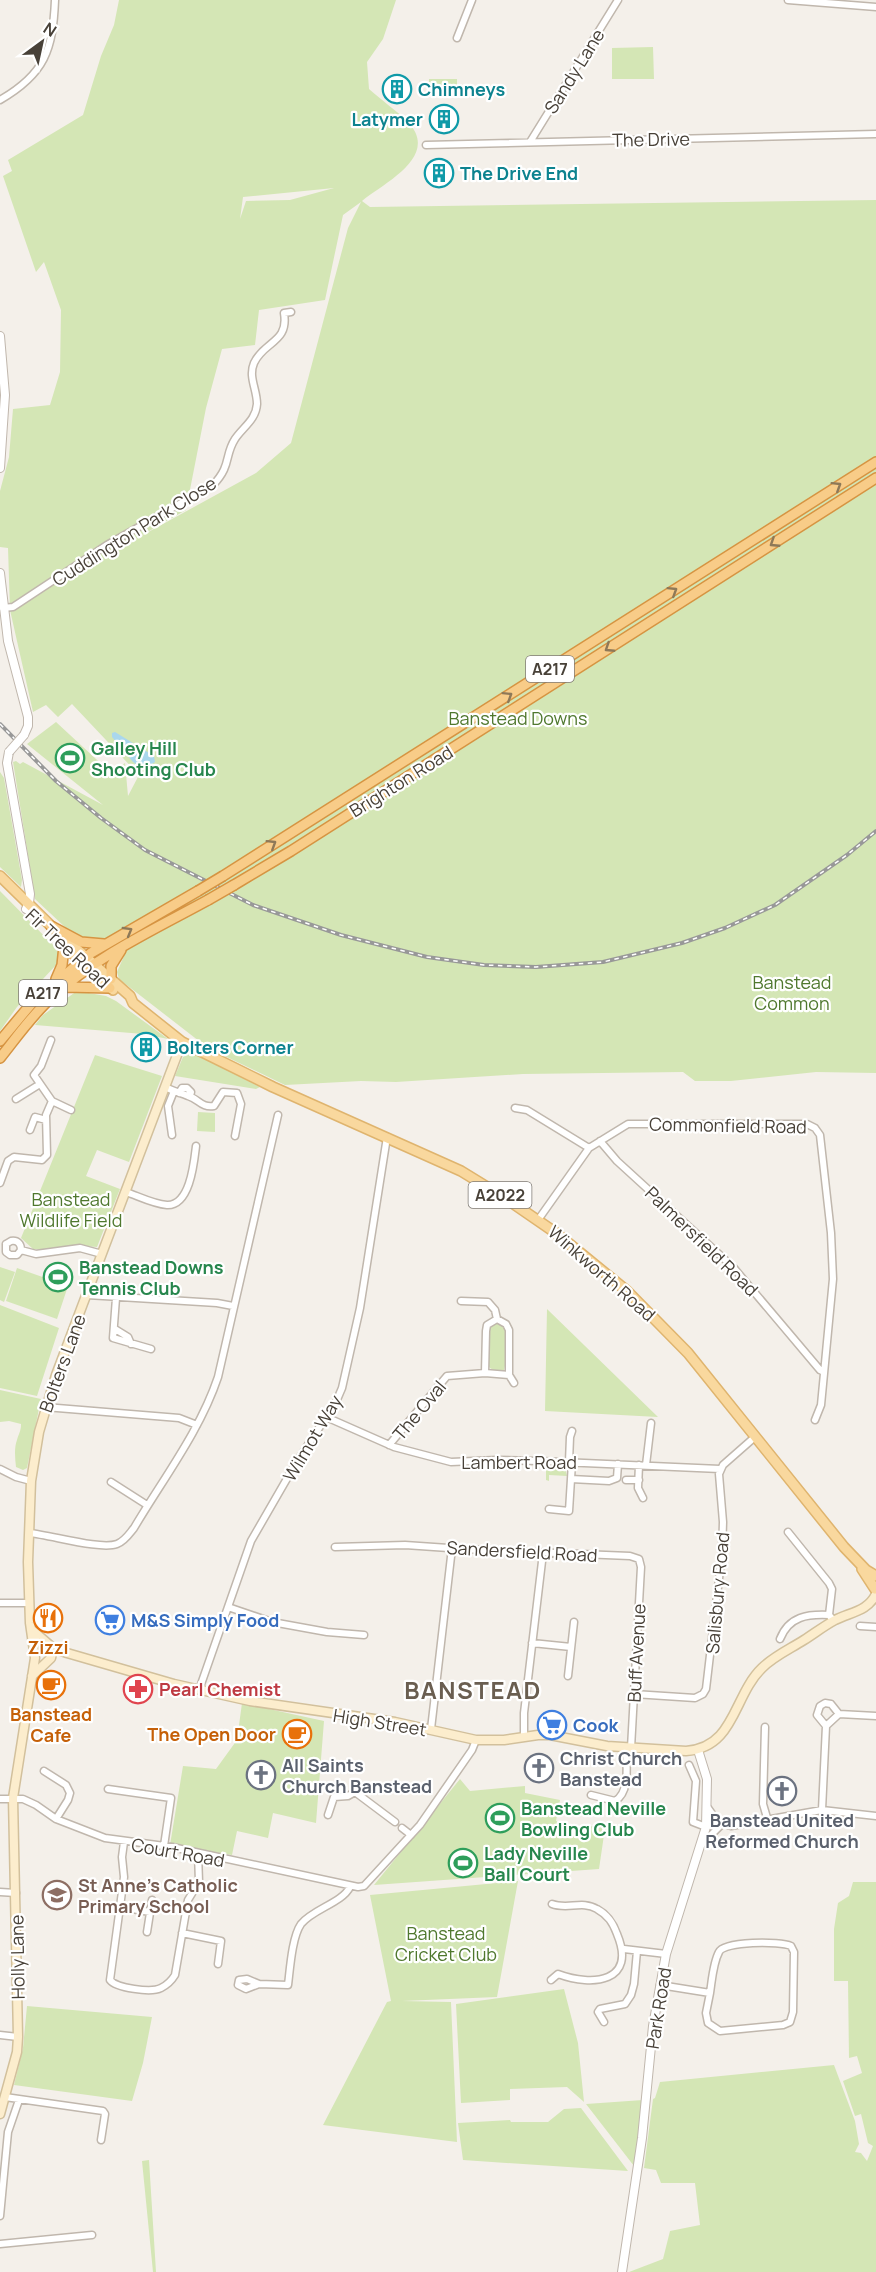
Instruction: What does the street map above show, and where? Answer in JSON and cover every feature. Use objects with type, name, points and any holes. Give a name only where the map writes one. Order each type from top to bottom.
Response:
[{"type":"highway","name":"Brighton Road","points":[[0,1058],[30,1013],[53,984],[105,944],[223,876],[876,462]]},
{"type":"highway","name":"Brighton Road","points":[[0,1041],[30,1013],[91,967],[291,851],[876,478]]},
{"type":"highway","points":[[51,926],[81,942],[105,944]]},
{"type":"highway","points":[[53,984],[62,965],[64,946]]},
{"type":"highway","points":[[64,987],[110,984],[111,966],[123,948]]},
{"type":"main road","name":"Fir Tree Road","points":[[0,876],[11,887],[12,892],[51,926],[125,1000],[133,1003]]},
{"type":"main road","name":"Fir Tree Road","points":[[28,906],[64,946],[83,959]]},
{"type":"main road","name":"Winkworth Road","points":[[133,1003],[182,1042],[273,1087],[461,1171],[538,1220],[595,1263],[656,1319],[688,1353],[855,1560],[876,1590]]},
{"type":"main road","name":"Bolters Lane","points":[[35,1658],[29,1603],[31,1481],[45,1407],[126,1192],[174,1091],[182,1042]]},
{"type":"main road","name":"Winkworth Road","points":[[855,1560],[876,1576]]},
{"type":"main road","points":[[858,1611],[869,1604],[876,1590]]},
{"type":"main road","points":[[698,1750],[717,1741],[726,1731],[747,1689],[762,1668],[832,1618],[876,1607]]},
{"type":"main road","points":[[31,1629],[49,1645]]},
{"type":"main road","points":[[34,1646],[37,1643],[49,1645]]},
{"type":"main road","name":"High Street","points":[[49,1645],[67,1653],[199,1690],[316,1712],[360,1716],[476,1740],[496,1741],[550,1735],[595,1744],[698,1750]]},
{"type":"main road","points":[[48,1660],[49,1645]]},
{"type":"main road","points":[[32,1676],[48,1660],[67,1653]]},
{"type":"main road","points":[[13,1798],[35,1658],[48,1660]]},
{"type":"main road","name":"Holly Lane","points":[[0,2114],[18,2037],[13,1798]]},
{"type":"street","points":[[0,100],[31,78],[43,62],[51,35],[55,0]]},
{"type":"street","points":[[457,38],[472,0]]},
{"type":"street","name":"Sandy Lane","points":[[530,142],[616,0]]},
{"type":"street","points":[[788,0],[876,7]]},
{"type":"street","name":"The Drive","points":[[426,145],[876,134]]},
{"type":"street","name":"Cuddington Park Close","points":[[3,608],[13,607],[107,545],[213,485],[219,479],[228,465],[235,440],[252,419],[256,410],[251,376],[254,364],[257,358],[283,332],[284,313],[291,312]]},
{"type":"street","points":[[0,336],[5,395],[0,468]]},
{"type":"street","points":[[0,573],[3,608],[14,665],[28,717],[28,726],[24,735],[9,752],[8,763],[30,894],[28,906]]},
{"type":"street","points":[[34,1075],[41,1066],[51,1040]]},
{"type":"street","points":[[27,1068],[52,1101],[71,1110]]},
{"type":"street","points":[[16,1100],[40,1084]]},
{"type":"street","points":[[172,1135],[168,1106],[174,1091],[190,1096],[200,1105],[210,1107],[214,1106],[223,1092],[237,1093],[240,1104],[235,1136]]},
{"type":"street","points":[[0,1183],[2,1172],[8,1161],[14,1157],[45,1158],[48,1151],[46,1120],[52,1101]]},
{"type":"street","points":[[515,1108],[527,1110],[589,1148]]},
{"type":"street","points":[[29,1533],[103,1545],[117,1544],[129,1536],[197,1425],[218,1377],[278,1115]]},
{"type":"street","points":[[30,1130],[35,1117],[46,1120]]},
{"type":"street","name":"Commonfield Road","points":[[600,1141],[633,1123],[807,1124],[819,1131],[833,1269],[821,1405],[815,1420]]},
{"type":"street","name":"Wilmot Way","points":[[199,1690],[251,1541],[339,1395],[360,1308],[387,1137]]},
{"type":"street","points":[[538,1220],[589,1148],[600,1141]]},
{"type":"street","name":"Palmersfield Road","points":[[600,1141],[617,1161],[733,1267],[824,1372]]},
{"type":"street","points":[[126,1192],[167,1205],[179,1202],[189,1180],[196,1146]]},
{"type":"street","points":[[0,1240],[6,1244]]},
{"type":"street","points":[[16,1241],[20,1244],[21,1250],[17,1255],[9,1255],[6,1252],[6,1244],[16,1241]]},
{"type":"street","points":[[21,1250],[45,1254],[80,1248],[102,1254]]},
{"type":"street","points":[[87,1295],[233,1306]]},
{"type":"street","points":[[116,1298],[113,1338],[152,1349]]},
{"type":"street","points":[[461,1301],[488,1302],[495,1310],[497,1319],[506,1324],[509,1330],[509,1375],[514,1383]]},
{"type":"street","points":[[485,1373],[486,1331],[488,1325],[497,1319]]},
{"type":"street","name":"The Oval","points":[[389,1445],[444,1378],[452,1374],[509,1375]]},
{"type":"street","points":[[45,1407],[179,1418],[197,1425]]},
{"type":"street","name":"Lambert Road","points":[[326,1417],[389,1445],[451,1462],[497,1460],[720,1469]]},
{"type":"street","points":[[643,1498],[639,1492],[639,1480],[651,1423]]},
{"type":"street","points":[[549,1509],[569,1511],[572,1431]]},
{"type":"street","points":[[720,1469],[756,1436]]},
{"type":"street","points":[[571,1479],[614,1481],[618,1475],[618,1464]]},
{"type":"street","points":[[0,1468],[15,1477],[31,1481]]},
{"type":"street","name":"Salisbury Road","points":[[634,1694],[695,1698],[703,1694],[706,1689],[722,1553],[720,1469]]},
{"type":"street","points":[[626,1480],[639,1480]]},
{"type":"street","points":[[111,1482],[147,1505]]},
{"type":"street","points":[[780,1639],[786,1628],[805,1615],[832,1618],[832,1589],[829,1583],[801,1554],[788,1532]]},
{"type":"street","name":"Sandersfield Road","points":[[335,1547],[405,1545],[630,1556],[639,1559]]},
{"type":"street","points":[[431,1729],[452,1548]]},
{"type":"street","points":[[524,1737],[523,1727],[543,1553]]},
{"type":"street","name":"Buff Avenue","points":[[591,1795],[615,1801],[621,1796],[626,1781],[634,1694],[641,1567],[639,1559]]},
{"type":"street","points":[[0,1603],[29,1603]]},
{"type":"street","points":[[228,1607],[272,1622],[327,1632],[364,1635]]},
{"type":"street","points":[[568,1676],[574,1622]]},
{"type":"street","points":[[860,1626],[876,1627]]},
{"type":"street","points":[[532,1643],[571,1647]]},
{"type":"street","points":[[822,1810],[826,1726],[817,1715],[820,1706],[825,1703],[831,1704],[839,1714]]},
{"type":"street","points":[[826,1726],[839,1714],[876,1716]]},
{"type":"street","points":[[765,1727],[763,1804],[768,1821]]},
{"type":"street","points":[[402,1828],[411,1835],[446,1789],[472,1750],[476,1740]]},
{"type":"street","name":"Park Road","points":[[622,2272],[640,2157],[653,2026],[666,1954],[706,1827],[707,1779],[698,1750]]},
{"type":"street","points":[[689,1765],[696,1780],[693,1822],[706,1827]]},
{"type":"street","points":[[44,1771],[66,1785],[70,1793],[56,1819]]},
{"type":"street","points":[[696,1780],[707,1779]]},
{"type":"street","points":[[108,1789],[171,1798],[164,1846]]},
{"type":"street","points":[[328,1815],[334,1797],[348,1796],[355,1792],[395,1822]]},
{"type":"street","points":[[0,1799],[13,1798]]},
{"type":"street","name":"Court Road","points":[[13,1798],[30,1802],[56,1819],[105,1838],[198,1852],[350,1887],[364,1886],[411,1835]]},
{"type":"street","points":[[708,1808],[722,1824],[738,1826],[822,1810],[876,1816]]},
{"type":"street","points":[[702,1844],[722,1824]]},
{"type":"street","points":[[124,1842],[122,1857],[124,1877],[109,1975],[111,1983],[115,1986],[154,1990],[168,1984],[175,1975],[188,1900],[199,1882],[198,1852]]},
{"type":"street","points":[[259,1984],[288,1985],[299,1928],[308,1918],[345,1894],[350,1887]]},
{"type":"street","points":[[0,1892],[16,1893]]},
{"type":"street","points":[[147,1932],[152,1900]]},
{"type":"street","points":[[551,1980],[558,1974],[574,1980],[596,1982],[604,1980],[616,1973],[624,1949],[613,1923],[599,1910],[580,1903],[561,1907],[552,1904]]},
{"type":"street","points":[[120,1907],[150,1912]]},
{"type":"street","points":[[182,1933],[221,1941],[218,1964]]},
{"type":"street","points":[[778,1942],[791,1946],[794,1952],[793,2012],[790,2022],[783,2025],[730,2031],[715,2030],[708,2023],[707,2018],[710,1993],[718,1952],[726,1945],[778,1942]]},
{"type":"street","points":[[624,1949],[666,1954]]},
{"type":"street","points":[[604,2022],[598,2012],[600,2009],[625,2004],[632,1995],[637,1951]]},
{"type":"street","points":[[660,1986],[710,1993]]},
{"type":"street","points":[[0,2035],[18,2037]]},
{"type":"street","points":[[5,2097],[103,2111],[105,2114],[101,2140]]},
{"type":"street","points":[[0,2216],[8,2132],[19,2100]]},
{"type":"street","points":[[0,2244],[92,2235]]},
{"type":"green space","name":"Banstead Downs","points":[[119,0],[396,0],[383,39],[367,62],[369,89],[408,122],[416,134],[418,146],[414,157],[396,177],[362,201],[370,207],[876,200],[876,1073],[816,1072],[731,1081],[695,1081],[683,1072],[523,1074],[396,1082],[361,1081],[285,1085],[208,1048],[119,979],[117,972],[124,956],[97,939],[90,941],[66,928],[35,899],[13,762],[20,764],[23,762],[103,805],[27,744],[56,722],[110,772],[106,777],[125,763],[128,796],[139,775],[72,704],[58,717],[46,705],[33,712],[10,610],[8,548],[0,547],[0,491],[9,457],[13,409],[50,405],[60,372],[61,310],[44,262],[36,272],[3,176],[12,171],[8,160],[83,115],[101,56],[114,25]],"holes":[[[334,188],[290,200],[246,201],[240,219],[243,197]],[[361,202],[348,228],[291,443],[256,473],[121,547],[186,510],[206,408],[222,349],[255,345],[259,310],[325,300],[343,215]]]},
{"type":"green space","points":[[653,47],[654,79],[612,79],[612,48]]},
{"type":"green space","points":[[429,79],[457,79],[457,93],[429,94]]},
{"type":"green space","points":[[0,772],[4,778],[22,880],[21,887],[0,867]]},
{"type":"green space","points":[[0,891],[56,948],[59,954],[56,965],[17,1007],[0,1031]]},
{"type":"green space","points":[[77,991],[106,996],[116,1001],[168,1039],[143,1034],[35,1025],[43,1015]]},
{"type":"green space","points":[[190,1051],[260,1087],[256,1089],[175,1076],[183,1057]]},
{"type":"green space","name":"Banstead Wildlife Field","points":[[95,1055],[162,1076],[129,1162],[97,1150],[86,1176],[120,1189],[97,1247],[72,1245],[52,1250],[33,1249],[21,1238]]},
{"type":"green space","points":[[198,1112],[215,1113],[215,1132],[197,1131]]},
{"type":"green space","points":[[0,1267],[15,1272],[4,1302],[0,1300]]},
{"type":"green space","points":[[17,1268],[68,1286],[57,1319],[6,1301]]},
{"type":"green space","points":[[0,1305],[59,1328],[37,1396],[0,1388]]},
{"type":"green space","points":[[547,1309],[658,1417],[545,1411]]},
{"type":"green space","points":[[497,1322],[506,1329],[505,1366],[504,1370],[497,1372],[488,1365],[489,1328]]},
{"type":"green space","points":[[0,1390],[41,1399],[27,1468],[23,1470],[16,1467],[15,1457],[15,1446],[21,1424],[9,1421],[0,1422]]},
{"type":"green space","points":[[546,1467],[565,1467],[567,1476],[549,1475],[549,1481],[546,1480]]},
{"type":"green space","points":[[242,1703],[324,1721],[316,1823],[273,1813],[268,1838],[237,1831],[232,1855],[170,1845],[183,1766],[216,1769],[237,1740]]},
{"type":"green space","points":[[460,1779],[470,1791],[525,1786],[525,1793],[560,1800],[556,1821],[576,1827],[618,1825],[604,1835],[599,1869],[374,1885]]},
{"type":"green space","name":"Banstead Cricket Club","points":[[518,1881],[497,1997],[402,2001],[451,2002],[457,2142],[323,2125],[387,2002],[391,2001],[370,1895]]},
{"type":"green space","points":[[853,1882],[876,1882],[876,2272],[629,2272],[663,2259],[670,2231],[700,2225],[695,2183],[661,2183],[656,2170],[644,2168],[653,2099],[660,2082],[834,2065],[855,2121],[859,2144],[855,2152],[861,2153],[867,2161],[873,2146],[868,2143],[861,2114],[855,2116],[843,2081],[862,2073],[857,2056],[849,2058],[848,1981],[834,1981],[834,1929],[838,1903],[849,1896]]},
{"type":"green space","points":[[564,1989],[578,2043],[584,2102],[567,2087],[510,2089],[510,2100],[461,2103],[456,2004]]},
{"type":"green space","points":[[27,2006],[152,2017],[143,2063],[132,2101],[14,2085],[23,2048]]},
{"type":"green space","points":[[643,2100],[634,2166],[586,2104]]},
{"type":"green space","points":[[581,2108],[628,2171],[463,2160],[458,2123],[510,2120],[511,2122],[548,2122],[564,2109]]},
{"type":"green space","points":[[149,2160],[156,2272],[153,2272],[142,2161]]},
{"type":"water","points":[[115,732],[154,756],[155,762],[147,767],[140,767],[133,762],[112,737],[112,733]]},
{"type":"railway","points":[[0,724],[56,781],[145,850],[253,905],[341,935],[427,957],[484,965],[536,967],[603,962],[682,943],[725,928],[775,905],[847,855],[876,831]]},
{"type":"place","name":"Chimneys","points":[[397,89]]},
{"type":"place","name":"Latymer","points":[[444,119]]},
{"type":"place","name":"The Drive End","points":[[439,173]]},
{"type":"place","name":"Galley Hill Shooting Club","points":[[70,758]]},
{"type":"place","name":"Bolters Corner","points":[[146,1047]]},
{"type":"place","name":"Banstead Downs Tennis Club","points":[[58,1277]]},
{"type":"place","name":"Zizzi","points":[[48,1618]]},
{"type":"place","name":"M&S Simply Food","points":[[110,1620]]},
{"type":"place","name":"Banstead Cafe","points":[[51,1685]]},
{"type":"place","name":"Pearl Chemist","points":[[138,1689]]},
{"type":"place","name":"Cook","points":[[552,1725]]},
{"type":"place","name":"The Open Door","points":[[297,1734]]},
{"type":"place","name":"Christ Church Banstead","points":[[539,1768]]},
{"type":"place","name":"All Saints Church Banstead","points":[[261,1775]]},
{"type":"place","name":"Banstead United Reformed Church","points":[[782,1791]]},
{"type":"place","name":"Banstead Neville Bowling Club","points":[[500,1818]]},
{"type":"place","name":"Lady Neville Ball Court","points":[[463,1863]]},
{"type":"place","name":"St Anne's Catholic Primary School","points":[[57,1895]]},
{"type":"district","name":"BANSTEAD","points":[[473,1689]]},
{"type":"park label","name":"Banstead Common","points":[[792,992]]}]
